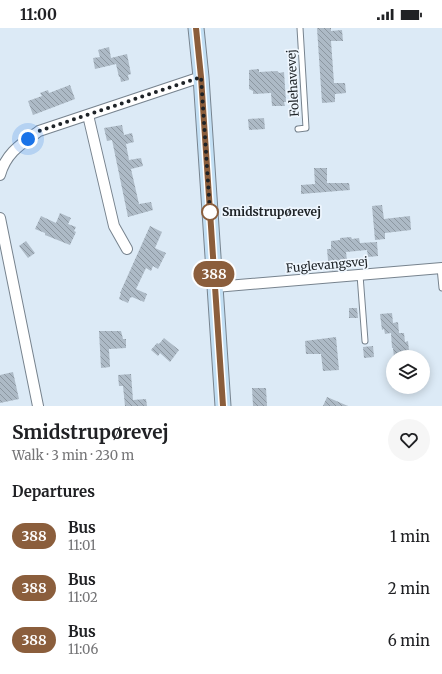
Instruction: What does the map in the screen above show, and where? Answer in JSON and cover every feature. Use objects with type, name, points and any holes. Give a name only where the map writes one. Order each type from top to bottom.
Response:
[{"type":"main road","points":[[196,28],[201,77],[223,406]]},
{"type":"street","points":[[0,175],[3,164],[17,146],[39,131],[201,77]]},
{"type":"street","points":[[88,115],[114,226],[127,249]]},
{"type":"street","points":[[0,218],[38,406]]},
{"type":"street","name":"Fuglevangsvej","points":[[215,287],[441,268]]},
{"type":"lane","name":"Folehavevej","points":[[298,129],[306,128],[300,28]]},
{"type":"lane","points":[[441,268],[442,288]]},
{"type":"lane","points":[[360,275],[365,341]]},
{"type":"building","points":[[317,28],[331,28],[331,31],[342,30],[343,41],[331,41],[334,83],[345,83],[346,93],[335,94],[335,102],[322,103]]},
{"type":"building","points":[[109,47],[111,58],[127,54],[131,74],[128,75],[129,80],[121,82],[116,64],[95,69],[93,58],[100,57],[98,50]]},
{"type":"building","points":[[259,69],[259,72],[284,72],[285,106],[272,106],[271,93],[253,94],[253,91],[249,89],[249,70]]},
{"type":"building","points":[[70,85],[75,99],[33,115],[28,101],[42,96],[40,93],[48,90],[49,93]]},
{"type":"building","points":[[264,118],[265,129],[249,130],[248,119]]},
{"type":"building","points":[[122,125],[124,135],[132,133],[134,142],[126,144],[129,160],[141,158],[143,166],[131,169],[139,204],[151,202],[153,210],[128,217],[112,140],[107,141],[104,128]]},
{"type":"building","points":[[314,168],[327,168],[327,183],[349,183],[350,190],[301,194],[301,185],[315,184]]},
{"type":"building","points":[[382,205],[384,219],[410,216],[411,230],[385,233],[385,239],[375,240],[372,206]]},
{"type":"building","points":[[60,213],[71,218],[68,224],[76,227],[74,231],[76,232],[70,245],[45,235],[45,233],[35,229],[41,216],[56,223]]},
{"type":"building","points":[[150,226],[162,232],[155,248],[166,253],[158,269],[153,266],[151,271],[146,268],[136,289],[147,294],[144,302],[132,297],[128,303],[119,299],[120,293]]},
{"type":"building","points":[[351,237],[352,239],[359,238],[360,243],[377,242],[378,256],[368,257],[367,250],[346,252],[348,269],[329,271],[327,249],[331,249],[331,241]]},
{"type":"building","points":[[26,241],[35,253],[28,258],[19,246]]},
{"type":"building","points":[[349,308],[357,308],[358,318],[349,318]]},
{"type":"building","points":[[392,313],[393,323],[398,322],[399,333],[404,333],[405,342],[408,341],[409,350],[393,350],[391,333],[385,334],[384,329],[382,330],[380,314]]},
{"type":"building","points":[[99,331],[121,331],[123,339],[126,339],[126,348],[109,349],[110,367],[101,368]]},
{"type":"building","points":[[336,337],[339,370],[323,371],[321,354],[306,354],[305,341]]},
{"type":"building","points":[[164,338],[179,350],[170,362],[160,353],[158,356],[151,350]]},
{"type":"building","points":[[373,346],[374,357],[364,358],[363,347]]},
{"type":"building","points":[[13,372],[19,399],[0,403],[0,375]]},
{"type":"building","points":[[131,374],[133,400],[146,399],[147,406],[125,406],[123,386],[119,386],[118,375]]},
{"type":"building","points":[[252,388],[266,388],[267,406],[253,406]]},
{"type":"building","points":[[327,397],[348,406],[323,406]]},
{"type":"bus line","name":"388","points":[[196,28],[201,77],[223,406]]},
{"type":"place","name":"Smidstrupørevej","points":[[210,212]]},
{"type":"route","points":[[28,139],[39,131],[201,77],[210,212]]}]
